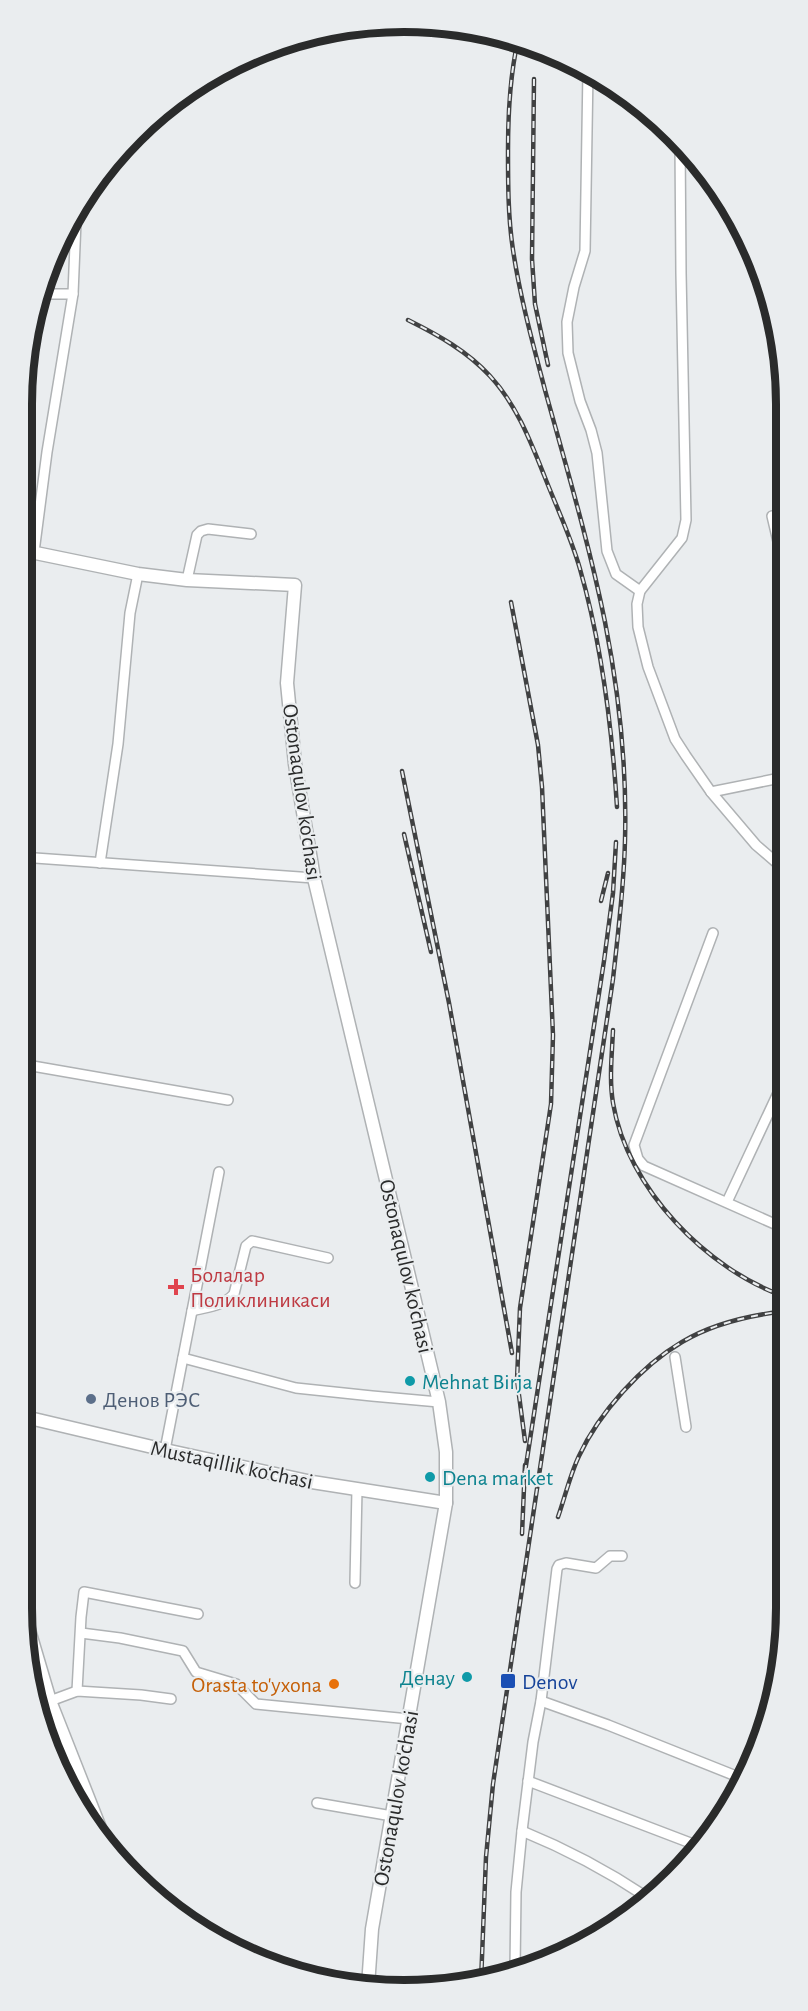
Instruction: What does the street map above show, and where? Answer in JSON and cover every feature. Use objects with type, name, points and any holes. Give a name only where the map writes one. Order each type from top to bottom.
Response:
[{"type":"street","points":[[588,80],[585,251],[574,287],[567,322],[568,353],[580,401],[597,453],[607,551],[616,574],[640,591]]},
{"type":"street","points":[[680,154],[686,520],[682,537],[640,591],[637,604],[638,627],[648,668],[675,739],[711,792],[756,845],[776,862]]},
{"type":"street","points":[[32,526],[74,294],[76,228]]},
{"type":"street","points":[[48,294],[74,294]]},
{"type":"street","points":[[772,516],[776,533]]},
{"type":"street","points":[[32,552],[138,574],[188,580],[197,535],[201,531],[208,529],[251,534]]},
{"type":"street","points":[[100,862],[118,744],[130,613],[138,574]]},
{"type":"street","name":"Ostonaqulov ko'chasi","points":[[188,580],[295,585],[288,683],[295,764],[314,878],[439,1401],[446,1452],[446,1503],[372,1929],[369,1978]]},
{"type":"street","points":[[711,792],[776,779]]},
{"type":"street","points":[[32,858],[314,878]]},
{"type":"street","points":[[713,933],[634,1145],[638,1159],[644,1166],[776,1224]]},
{"type":"street","points":[[32,1066],[228,1100]]},
{"type":"street","points":[[727,1202],[776,1097]]},
{"type":"street","points":[[165,1450],[219,1172]]},
{"type":"street","points":[[192,1311],[231,1298],[246,1246],[252,1241],[328,1258]]},
{"type":"street","points":[[675,1357],[686,1427]]},
{"type":"street","points":[[183,1358],[296,1388],[439,1401]]},
{"type":"street","name":"Mustaqillik ko‘chasi","points":[[32,1419],[312,1482],[446,1503]]},
{"type":"street","points":[[355,1583],[357,1489]]},
{"type":"street","points":[[515,1963],[516,1892],[522,1831],[558,1566],[566,1563],[596,1568],[610,1556],[622,1556]]},
{"type":"street","points":[[77,1691],[83,1595],[86,1592],[198,1614]]},
{"type":"street","points":[[81,1633],[120,1638],[183,1651],[196,1672],[236,1684],[256,1704],[409,1719]]},
{"type":"street","points":[[34,1646],[50,1701],[95,1816]]},
{"type":"street","points":[[50,1701],[77,1691],[171,1699]]},
{"type":"street","points":[[541,1701],[736,1776]]},
{"type":"street","points":[[528,1781],[692,1844]]},
{"type":"street","points":[[317,1803],[392,1816]]},
{"type":"street","points":[[522,1831],[558,1845],[642,1894]]},
{"type":"railway","points":[[481,1971],[486,1857],[493,1784],[613,979],[625,840],[625,785],[621,730],[605,622],[585,534],[531,338],[513,250],[510,225],[508,136],[511,80],[516,49]]},
{"type":"railway","points":[[534,79],[532,259],[535,304],[548,365]]},
{"type":"railway","points":[[408,320],[452,344],[472,359],[499,387],[522,423],[572,545],[588,598],[605,687],[617,807]]},
{"type":"railway","points":[[511,602],[538,745],[542,787],[553,1035],[551,1104],[520,1308],[517,1380],[525,1441]]},
{"type":"railway","points":[[402,771],[449,1003],[512,1353]]},
{"type":"railway","points":[[404,834],[431,952]]},
{"type":"railway","points":[[525,1472],[604,961],[613,893],[616,842]]},
{"type":"railway","points":[[601,901],[608,873]]},
{"type":"railway","points":[[613,1030],[611,1076],[613,1103],[621,1135],[653,1195],[675,1222],[700,1246],[728,1267],[776,1293]]},
{"type":"railway","points":[[558,1517],[573,1471],[587,1440],[610,1407],[637,1377],[667,1352],[706,1330],[746,1318],[776,1312]]},
{"type":"railway","points":[[522,1534],[525,1465]]},
{"type":"place","name":"Болалар Поликлиникаси","points":[[176,1287]]},
{"type":"place","name":"Mehnat Birja","points":[[410,1381]]},
{"type":"place","name":"Денов РЭС","points":[[91,1399]]},
{"type":"place","name":"Dena market","points":[[430,1477]]},
{"type":"place","name":"Денау","points":[[467,1677]]},
{"type":"place","name":"Denov","points":[[508,1681]]},
{"type":"place","name":"Orasta to'yxona","points":[[334,1684]]}]
